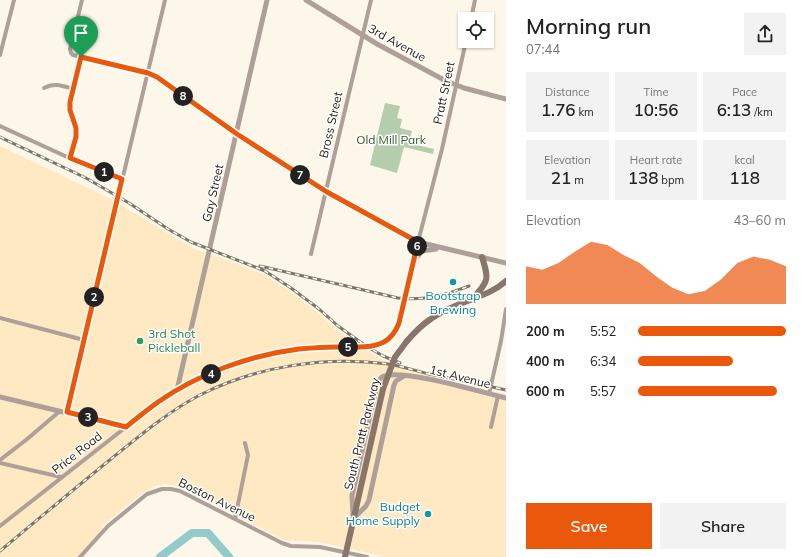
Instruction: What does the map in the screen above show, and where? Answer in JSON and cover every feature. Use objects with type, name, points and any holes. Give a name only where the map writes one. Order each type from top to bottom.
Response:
[{"type":"main road","points":[[471,300],[486,281],[486,271],[482,257]]},
{"type":"main road","name":"South Pratt Parkway","points":[[345,555],[383,389],[395,356],[406,341],[426,322],[436,315],[491,292],[506,282]]},
{"type":"street","points":[[0,55],[14,0]]},
{"type":"street","points":[[82,0],[70,49],[73,56],[148,73],[157,77],[237,134],[327,192],[418,242],[506,263]]},
{"type":"street","points":[[67,412],[165,0]]},
{"type":"street","name":"Gay Street","points":[[177,390],[267,0]]},
{"type":"street","name":"3rd Avenue","points":[[306,0],[362,35],[455,85],[506,99]]},
{"type":"street","name":"Bross Street","points":[[311,254],[327,192],[371,0]]},
{"type":"street","points":[[472,12],[475,0]]},
{"type":"street","name":"Pratt Street","points":[[394,334],[399,323],[442,149],[464,48]]},
{"type":"street","points":[[70,158],[76,137],[76,128],[70,110],[70,102],[81,57]]},
{"type":"street","points":[[44,88],[56,84],[73,89]]},
{"type":"street","points":[[0,126],[70,158],[122,179]]},
{"type":"street","points":[[412,266],[418,254],[422,251],[442,248]]},
{"type":"street","points":[[489,394],[506,309]]},
{"type":"street","points":[[0,318],[84,340]]},
{"type":"street","name":"Price Road","points":[[0,526],[157,402],[209,374],[256,358],[299,349],[366,346],[384,342],[394,334]]},
{"type":"street","name":"1st Avenue","points":[[353,518],[352,496],[380,379],[386,375],[409,375],[506,398]]},
{"type":"street","points":[[353,518],[366,506],[369,500],[396,381],[399,378],[409,375]]},
{"type":"street","points":[[491,427],[498,396]]},
{"type":"street","points":[[0,397],[126,427]]},
{"type":"street","points":[[0,461],[60,411]]},
{"type":"street","points":[[235,519],[248,455],[246,443]]},
{"type":"street","points":[[0,461],[62,477]]},
{"type":"street","name":"Boston Avenue","points":[[80,557],[108,526],[148,494],[165,488],[180,491],[282,544],[291,546],[320,547],[345,555],[367,557]]},
{"type":"shaded area","points":[[0,146],[111,199],[194,249],[263,274],[317,312],[335,329],[381,359],[401,367],[455,383],[506,394],[506,557],[385,557],[320,542],[284,540],[181,487],[165,484],[154,486],[145,491],[105,523],[84,557],[0,557]]},
{"type":"green space","name":"Old Mill Park","points":[[385,103],[400,106],[397,118],[402,119],[400,128],[412,131],[409,143],[434,149],[433,154],[404,147],[397,173],[370,165]]},
{"type":"waterway","points":[[160,557],[192,533],[208,533],[229,557]]},
{"type":"railway","points":[[0,137],[86,178],[191,242],[265,271],[291,288],[319,309],[338,326],[366,346],[383,356],[400,363]]},
{"type":"railway","points":[[260,266],[398,298],[408,299],[426,298],[452,292],[469,286]]},
{"type":"railway","points":[[0,551],[165,416],[200,395],[245,377],[268,370],[292,366],[340,361],[364,362],[388,364],[506,390]]},
{"type":"place","name":"Bootstrap Brewing","points":[[453,282]]},
{"type":"place","name":"3rd Shot Pickleball","points":[[140,341]]},
{"type":"place","name":"Budget Home Supply","points":[[428,514]]},
{"type":"route","points":[[81,57],[148,73],[157,77],[237,134],[327,192],[418,242],[398,327],[394,334],[384,342],[375,345],[299,349],[256,358],[229,366],[202,377],[173,392],[157,402],[126,427],[67,412],[122,179],[91,168],[70,158],[76,137],[76,128],[70,110],[70,102],[81,57]]}]
